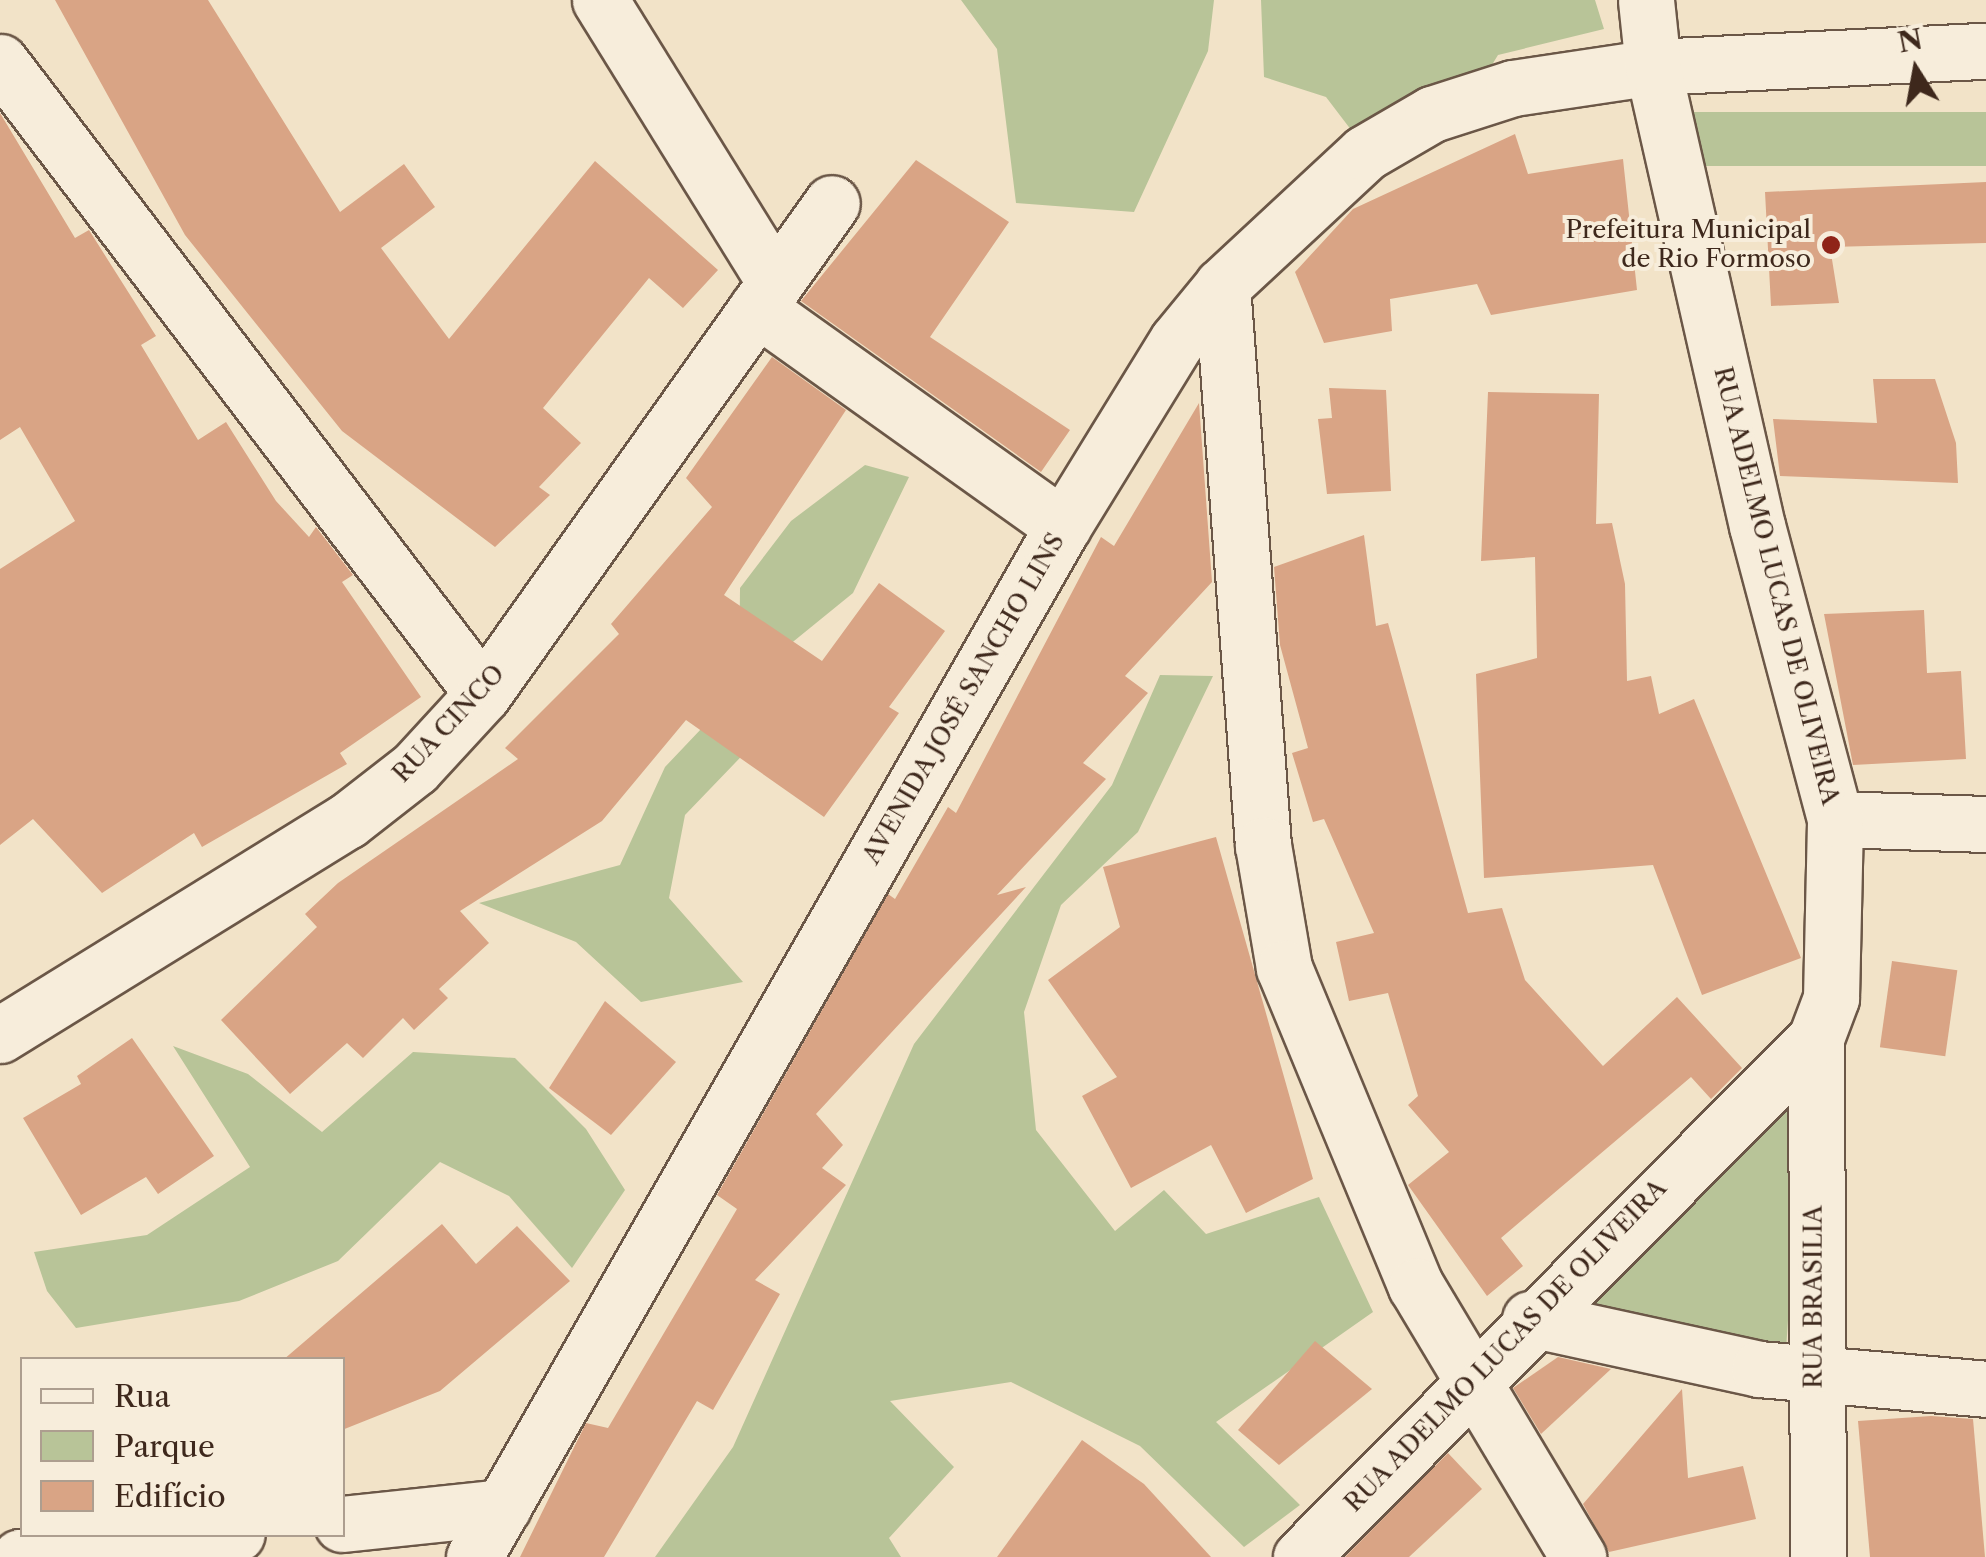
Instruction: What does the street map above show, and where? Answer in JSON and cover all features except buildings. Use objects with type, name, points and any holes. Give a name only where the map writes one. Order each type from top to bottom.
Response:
[{"type":"street","points":[[600,0],[766,295],[1063,526]]},
{"type":"street","name":"RUA ADELMO LUCAS DE OLIVEIRA","points":[[1302,1557],[1530,1319],[1816,1038],[1837,954],[1835,819],[1653,67],[1646,0]]},
{"type":"street","name":"AVENIDA JOSÉ SANCHO LINS","points":[[474,1557],[1063,526],[1177,341],[1222,286],[1365,153],[1432,114],[1513,88],[1653,67],[1986,51]]},
{"type":"street","points":[[0,62],[483,694]]},
{"type":"street","name":"RUA CINCO","points":[[0,1035],[347,820],[415,768],[483,694],[832,203]]},
{"type":"street","points":[[1222,286],[1263,845],[1284,968],[1416,1286],[1474,1377],[1578,1557]]},
{"type":"street","points":[[1835,819],[1986,824]]},
{"type":"street","name":"RUA BRASILIA","points":[[1816,1038],[1813,1376],[1818,1557]]},
{"type":"street","points":[[1530,1319],[1813,1376],[1986,1389]]},
{"type":"street","points":[[345,1524],[503,1507]]},
{"type":"street","points":[[20,1557],[209,1537]]},
{"type":"green space","points":[[961,0],[1214,0],[1208,51],[1134,212],[1016,203],[997,49]]},
{"type":"green space","points":[[1261,0],[1595,0],[1604,29],[1498,55],[1487,73],[1358,139],[1326,97],[1264,77]]},
{"type":"green space","points":[[1687,112],[1986,112],[1986,166],[1687,166]]},
{"type":"green space","points":[[865,465],[909,477],[853,593],[752,675],[760,737],[685,815],[669,898],[743,982],[641,1002],[576,942],[479,903],[620,865],[665,767],[739,689],[740,588],[791,521]]},
{"type":"green space","points":[[1160,675],[1213,676],[1138,832],[1061,905],[1024,1012],[1036,1130],[1115,1231],[1164,1190],[1206,1234],[1319,1197],[1373,1312],[1216,1422],[1300,1505],[1244,1547],[1140,1446],[1011,1382],[890,1401],[954,1467],[889,1538],[901,1557],[655,1557],[733,1447],[914,1044],[1112,785]]},
{"type":"green space","points":[[173,1046],[248,1074],[322,1132],[413,1052],[515,1058],[586,1129],[625,1190],[572,1268],[509,1196],[440,1162],[338,1261],[239,1301],[76,1328],[47,1291],[34,1252],[147,1235],[250,1167]]},
{"type":"green space","points":[[1805,1053],[1785,1367],[1540,1318]]},
{"type":"place","name":"Prefeitura Municipal de Rio Formoso","points":[[1831,245]]}]
